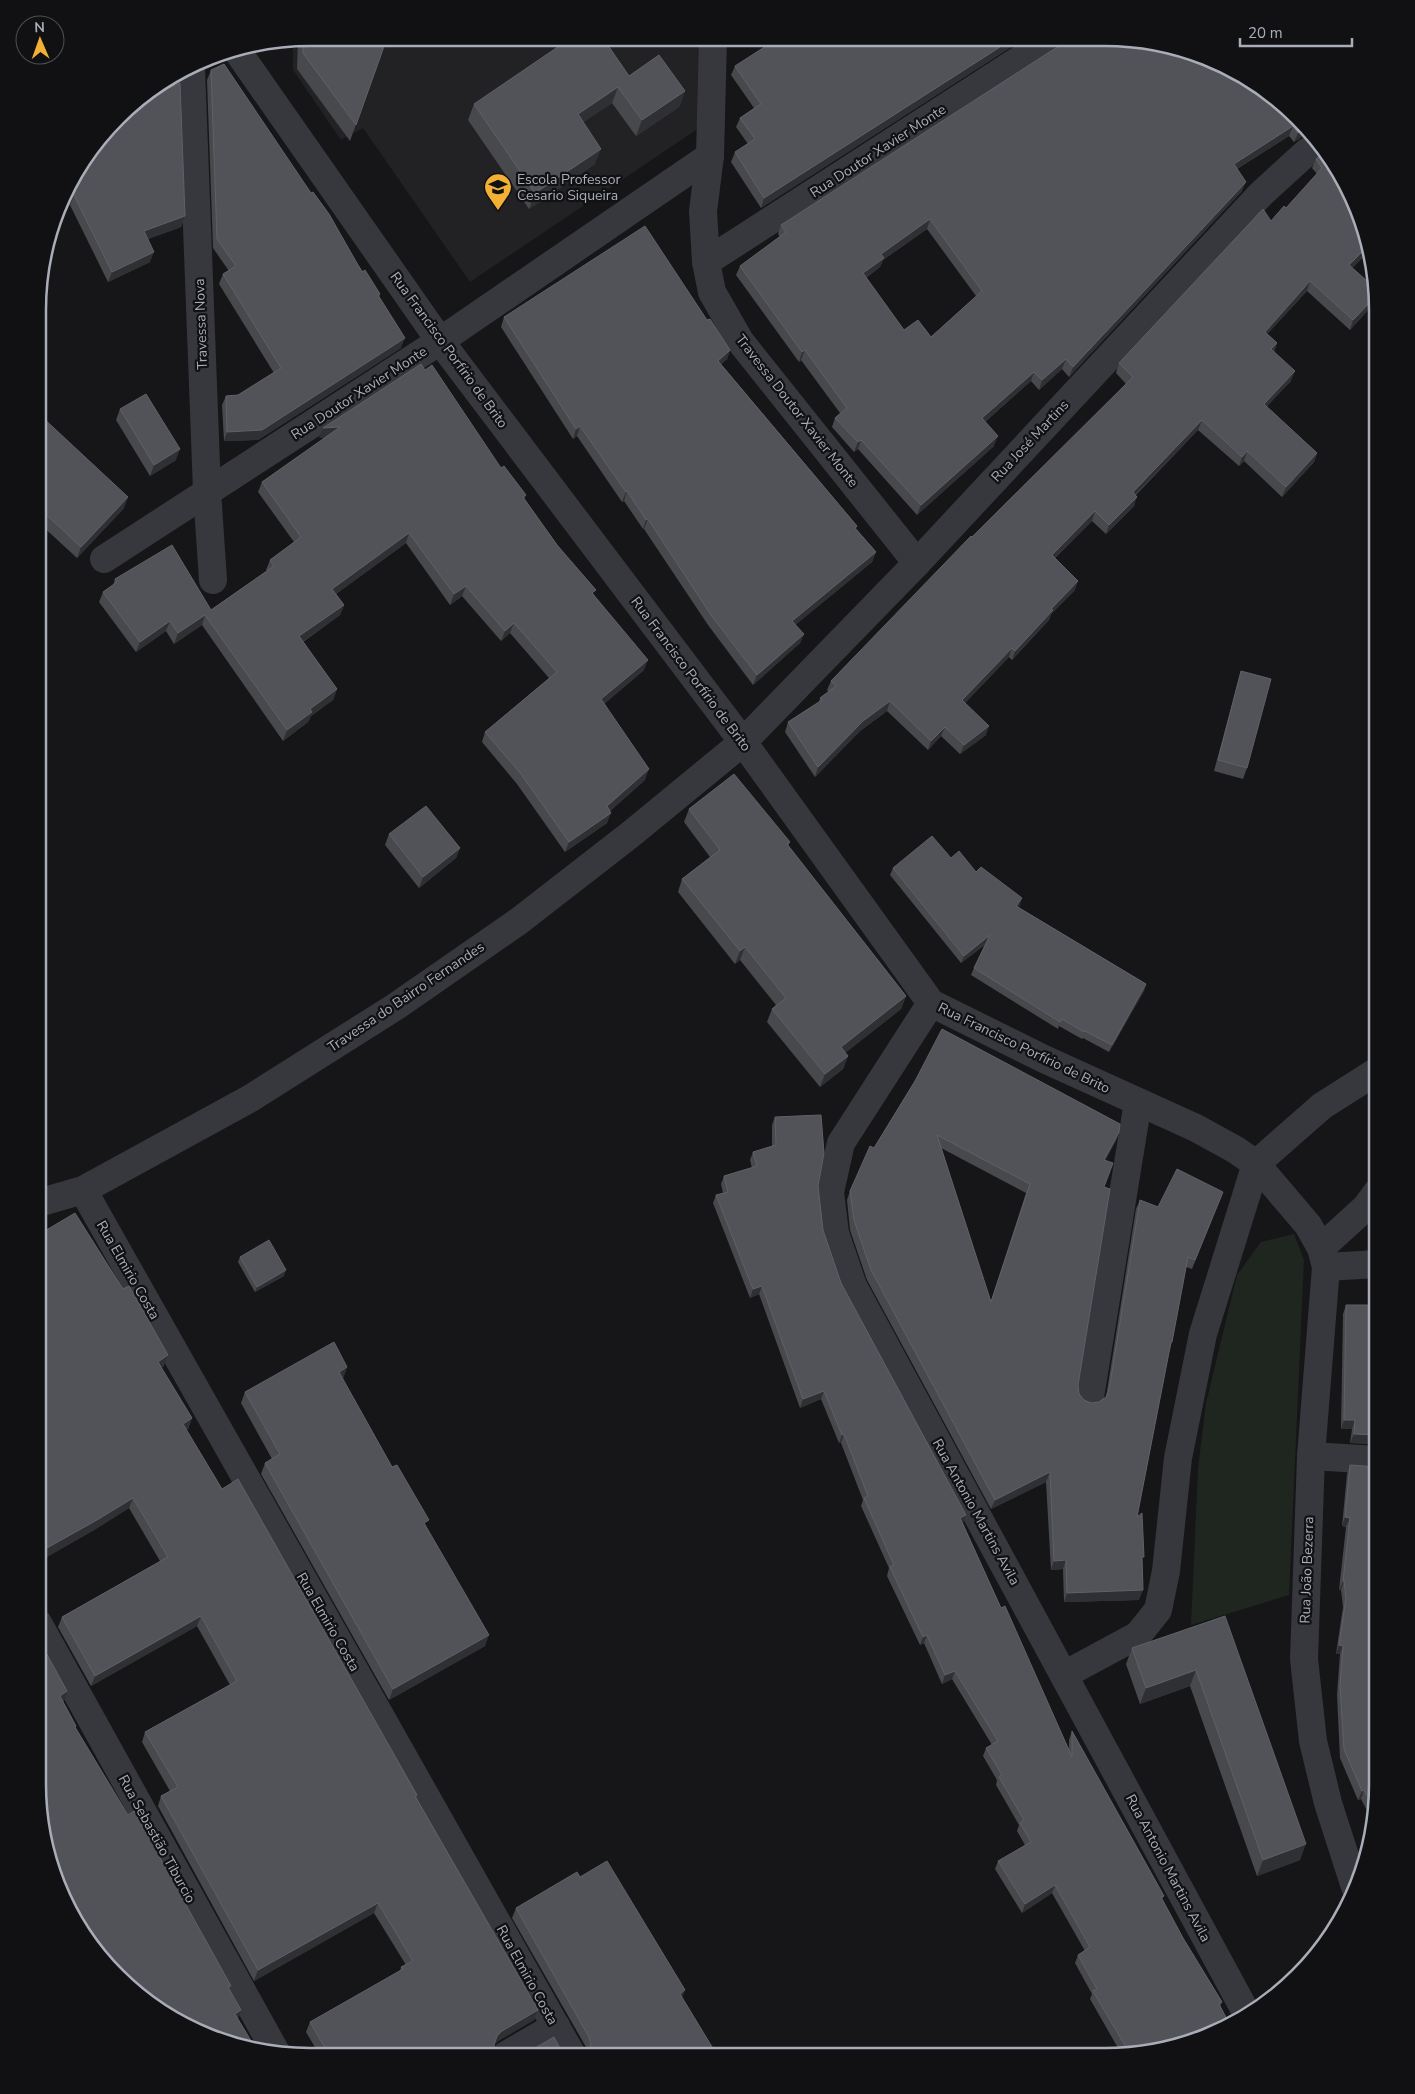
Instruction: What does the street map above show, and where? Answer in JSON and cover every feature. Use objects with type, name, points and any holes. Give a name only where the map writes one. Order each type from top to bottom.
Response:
[{"type":"street","name":"Travessa Doutor Xavier Monte","points":[[713,46],[710,156],[703,211],[706,262],[712,292],[740,341],[916,564]]},
{"type":"street","name":"Rua Doutor Xavier Monte","points":[[706,262],[1041,46]]},
{"type":"street","name":"Rua Francisco Porfírio de Brito","points":[[240,55],[440,341],[743,742],[931,1004],[1196,1128],[1236,1150],[1256,1164],[1308,1226],[1324,1258]]},
{"type":"street","name":"Travessa Nova","points":[[191,75],[207,490],[213,580]]},
{"type":"street","name":"Rua José Martins","points":[[743,742],[916,564],[1260,194],[1313,148]]},
{"type":"street","name":"Rua Doutor Xavier Monte","points":[[104,559],[207,490],[440,341],[710,156]]},
{"type":"street","name":"Travessa do Bairro Fernandes","points":[[46,1202],[83,1190],[251,1098],[395,1007],[518,921],[631,834],[743,742]]},
{"type":"street","name":"Rua Antonio Martins Avila","points":[[931,1004],[841,1143],[830,1192],[834,1233],[853,1286],[1243,2008]]},
{"type":"street","points":[[1064,1675],[1138,1635],[1158,1610],[1166,1571],[1178,1458],[1203,1334],[1256,1164],[1322,1106],[1369,1076]]},
{"type":"street","points":[[1090,1397],[1138,1102]]},
{"type":"street","name":"Rua Elmirio Costa","points":[[83,1190],[568,2048]]},
{"type":"street","points":[[1324,1258],[1369,1203]]},
{"type":"street","points":[[1324,1258],[1369,1263]]},
{"type":"street","name":"Rua João Bezerra","points":[[1324,1258],[1311,1456],[1304,1659],[1313,1740],[1328,1803],[1352,1877]]},
{"type":"street","points":[[1311,1456],[1369,1460]]},
{"type":"street","name":"Rua Sebastião Tiburcio","points":[[46,1637],[272,2044]]},
{"type":"street","points":[[518,2048],[556,2026]]},
{"type":"shaded area","name":"Escola Professor Cesario Siqueira","points":[[700,46],[705,124],[470,282],[363,128],[341,140],[293,70],[293,47]]},
{"type":"shaded area","points":[[1294,1234],[1304,1260],[1289,1595],[1191,1625],[1198,1468],[1206,1403],[1237,1275],[1261,1242]]},
{"type":"building","points":[[303,46],[384,46],[356,125],[303,53]]},
{"type":"building","points":[[559,46],[608,46],[629,76],[659,55],[685,91],[642,120],[618,87],[578,114],[601,149],[535,193],[474,104]]},
{"type":"building","points":[[766,46],[1002,46],[764,198],[735,152],[755,139],[740,118],[761,104],[735,66]]},
{"type":"building","points":[[1059,46],[1122,47],[1156,51],[1189,60],[1221,74],[1251,91],[1279,112],[1293,126],[1234,164],[1246,182],[1073,367],[1066,359],[1042,380],[1034,372],[982,418],[998,436],[921,505],[861,440],[858,442],[835,418],[847,408],[805,350],[802,352],[740,266],[786,232],[781,225]],"holes":[[[930,219],[982,291],[931,337],[918,320],[904,330],[863,273],[884,258],[881,254]]]},
{"type":"building","points":[[224,64],[311,193],[313,192],[329,214],[362,272],[365,270],[405,338],[262,430],[227,432],[226,396],[238,395],[281,368],[223,274],[236,266],[217,239],[211,70]]},
{"type":"building","points":[[180,83],[185,216],[144,231],[154,252],[112,272],[74,195],[91,164],[112,136],[150,101],[171,86]]},
{"type":"building","points":[[1319,157],[1333,178],[1355,226],[1362,252],[1349,265],[1367,281],[1369,304],[1353,320],[1310,281],[1265,332],[1277,343],[1271,349],[1295,371],[1264,404],[1317,453],[1286,487],[1247,451],[1242,457],[1202,420],[1133,492],[1137,497],[1109,525],[1095,511],[1052,555],[1078,581],[1015,651],[1012,648],[962,700],[989,726],[964,745],[945,727],[931,741],[890,701],[863,721],[818,767],[788,722],[822,700],[820,698],[836,686],[831,681],[971,536],[1133,377],[1119,363],[1263,209],[1271,221],[1284,206],[1286,208],[1322,168],[1316,159]]},
{"type":"building","points":[[645,226],[707,320],[710,319],[730,350],[718,361],[857,526],[855,528],[876,552],[792,621],[804,634],[757,675],[711,615],[648,519],[646,520],[580,426],[576,429],[504,317]]},
{"type":"building","points":[[421,364],[425,370],[432,365],[501,468],[504,466],[526,495],[523,497],[557,545],[596,590],[592,593],[648,660],[601,699],[649,769],[607,806],[611,813],[569,842],[521,774],[485,732],[557,672],[514,623],[505,631],[466,586],[454,594],[409,533],[332,589],[344,605],[299,636],[337,689],[310,709],[312,712],[287,730],[205,615],[178,633],[170,621],[140,642],[103,592],[117,582],[115,579],[172,545],[211,610],[274,566],[270,560],[301,537],[262,482],[340,427],[323,428]]},
{"type":"building","points":[[146,394],[180,449],[154,465],[120,409]]},
{"type":"building","points":[[46,421],[128,497],[81,547],[46,514]]},
{"type":"building","points":[[1241,671],[1271,679],[1247,768],[1218,760]]},
{"type":"building","points":[[734,774],[790,842],[787,844],[906,996],[841,1047],[848,1056],[825,1074],[772,1009],[786,998],[745,947],[740,951],[682,879],[720,850],[689,809]]},
{"type":"building","points":[[426,806],[460,848],[423,877],[389,834]]},
{"type":"building","points":[[932,836],[951,858],[959,851],[976,872],[981,867],[1022,898],[1016,906],[1146,984],[1112,1045],[1062,1019],[1060,1022],[974,968],[990,935],[964,956],[893,868]]},
{"type":"building","points":[[942,1029],[1120,1124],[1119,1132],[1104,1160],[1113,1163],[1104,1187],[1110,1189],[1078,1385],[1079,1394],[1084,1400],[1091,1403],[1099,1402],[1106,1397],[1109,1390],[1140,1200],[1158,1207],[1177,1169],[1223,1192],[1195,1260],[1188,1257],[1137,1517],[1142,1513],[1143,1590],[1067,1593],[1066,1560],[1054,1561],[1050,1472],[995,1500],[871,1270],[854,1220],[850,1191],[870,1146],[874,1148],[915,1081]],"holes":[[[937,1135],[1030,1184],[991,1302]]]},
{"type":"building","points":[[821,1115],[824,1153],[818,1186],[823,1230],[841,1283],[966,1515],[960,1518],[1001,1608],[1005,1606],[1072,1757],[1072,1731],[1164,1896],[1161,1897],[1183,1938],[1222,2002],[1219,2004],[1226,2017],[1205,2028],[1156,2043],[1126,2047],[1093,1991],[1097,1989],[1078,1955],[1090,1947],[1055,1885],[1025,1904],[998,1861],[1031,1842],[1020,1823],[1024,1820],[999,1777],[1002,1775],[986,1748],[998,1741],[955,1671],[945,1675],[927,1635],[923,1637],[890,1567],[894,1565],[864,1498],[868,1496],[844,1434],[842,1435],[824,1391],[803,1399],[762,1286],[753,1289],[716,1195],[728,1192],[724,1176],[757,1166],[753,1152],[776,1145],[775,1117]]},
{"type":"building","points":[[75,1213],[123,1289],[129,1286],[168,1355],[158,1362],[192,1418],[183,1424],[222,1489],[238,1479],[417,1795],[415,1796],[538,2010],[502,2031],[497,2036],[494,2045],[495,2048],[325,2048],[310,2022],[403,1969],[401,1967],[413,1961],[378,1903],[258,1970],[161,1796],[178,1787],[145,1732],[237,1681],[201,1616],[95,1676],[62,1617],[168,1557],[133,1498],[46,1549],[46,1230]]},
{"type":"building","points":[[269,1240],[286,1270],[257,1287],[240,1257]]},
{"type":"building","points":[[1346,1305],[1369,1305],[1369,1435],[1354,1434],[1355,1420],[1344,1420]]},
{"type":"building","points":[[334,1342],[347,1367],[339,1372],[392,1467],[397,1465],[429,1520],[424,1523],[489,1635],[393,1689],[265,1463],[280,1454],[245,1392]]},
{"type":"building","points":[[1350,1465],[1369,1466],[1368,1798],[1364,1790],[1362,1791],[1344,1749],[1340,1686],[1343,1646],[1339,1645],[1346,1598],[1343,1581],[1350,1518],[1345,1517]]},
{"type":"building","points":[[1225,1616],[1306,1844],[1263,1860],[1196,1670],[1146,1688],[1132,1648]]},
{"type":"building","points":[[46,1653],[67,1691],[60,1696],[75,1727],[128,1815],[134,1811],[231,1986],[228,1987],[241,2010],[235,2014],[251,2041],[210,2028],[164,2003],[136,1982],[112,1958],[91,1930],[74,1900],[66,1884],[55,1852],[47,1801]]},
{"type":"building","points":[[607,1861],[685,1990],[680,1994],[713,2048],[590,2048],[589,2037],[516,1908],[577,1872],[580,1877]]},
{"type":"building","points":[[554,2037],[560,2048],[535,2048]]},
{"type":"place","name":"Escola Professor Cesario Siqueira","points":[[498,211]]}]
